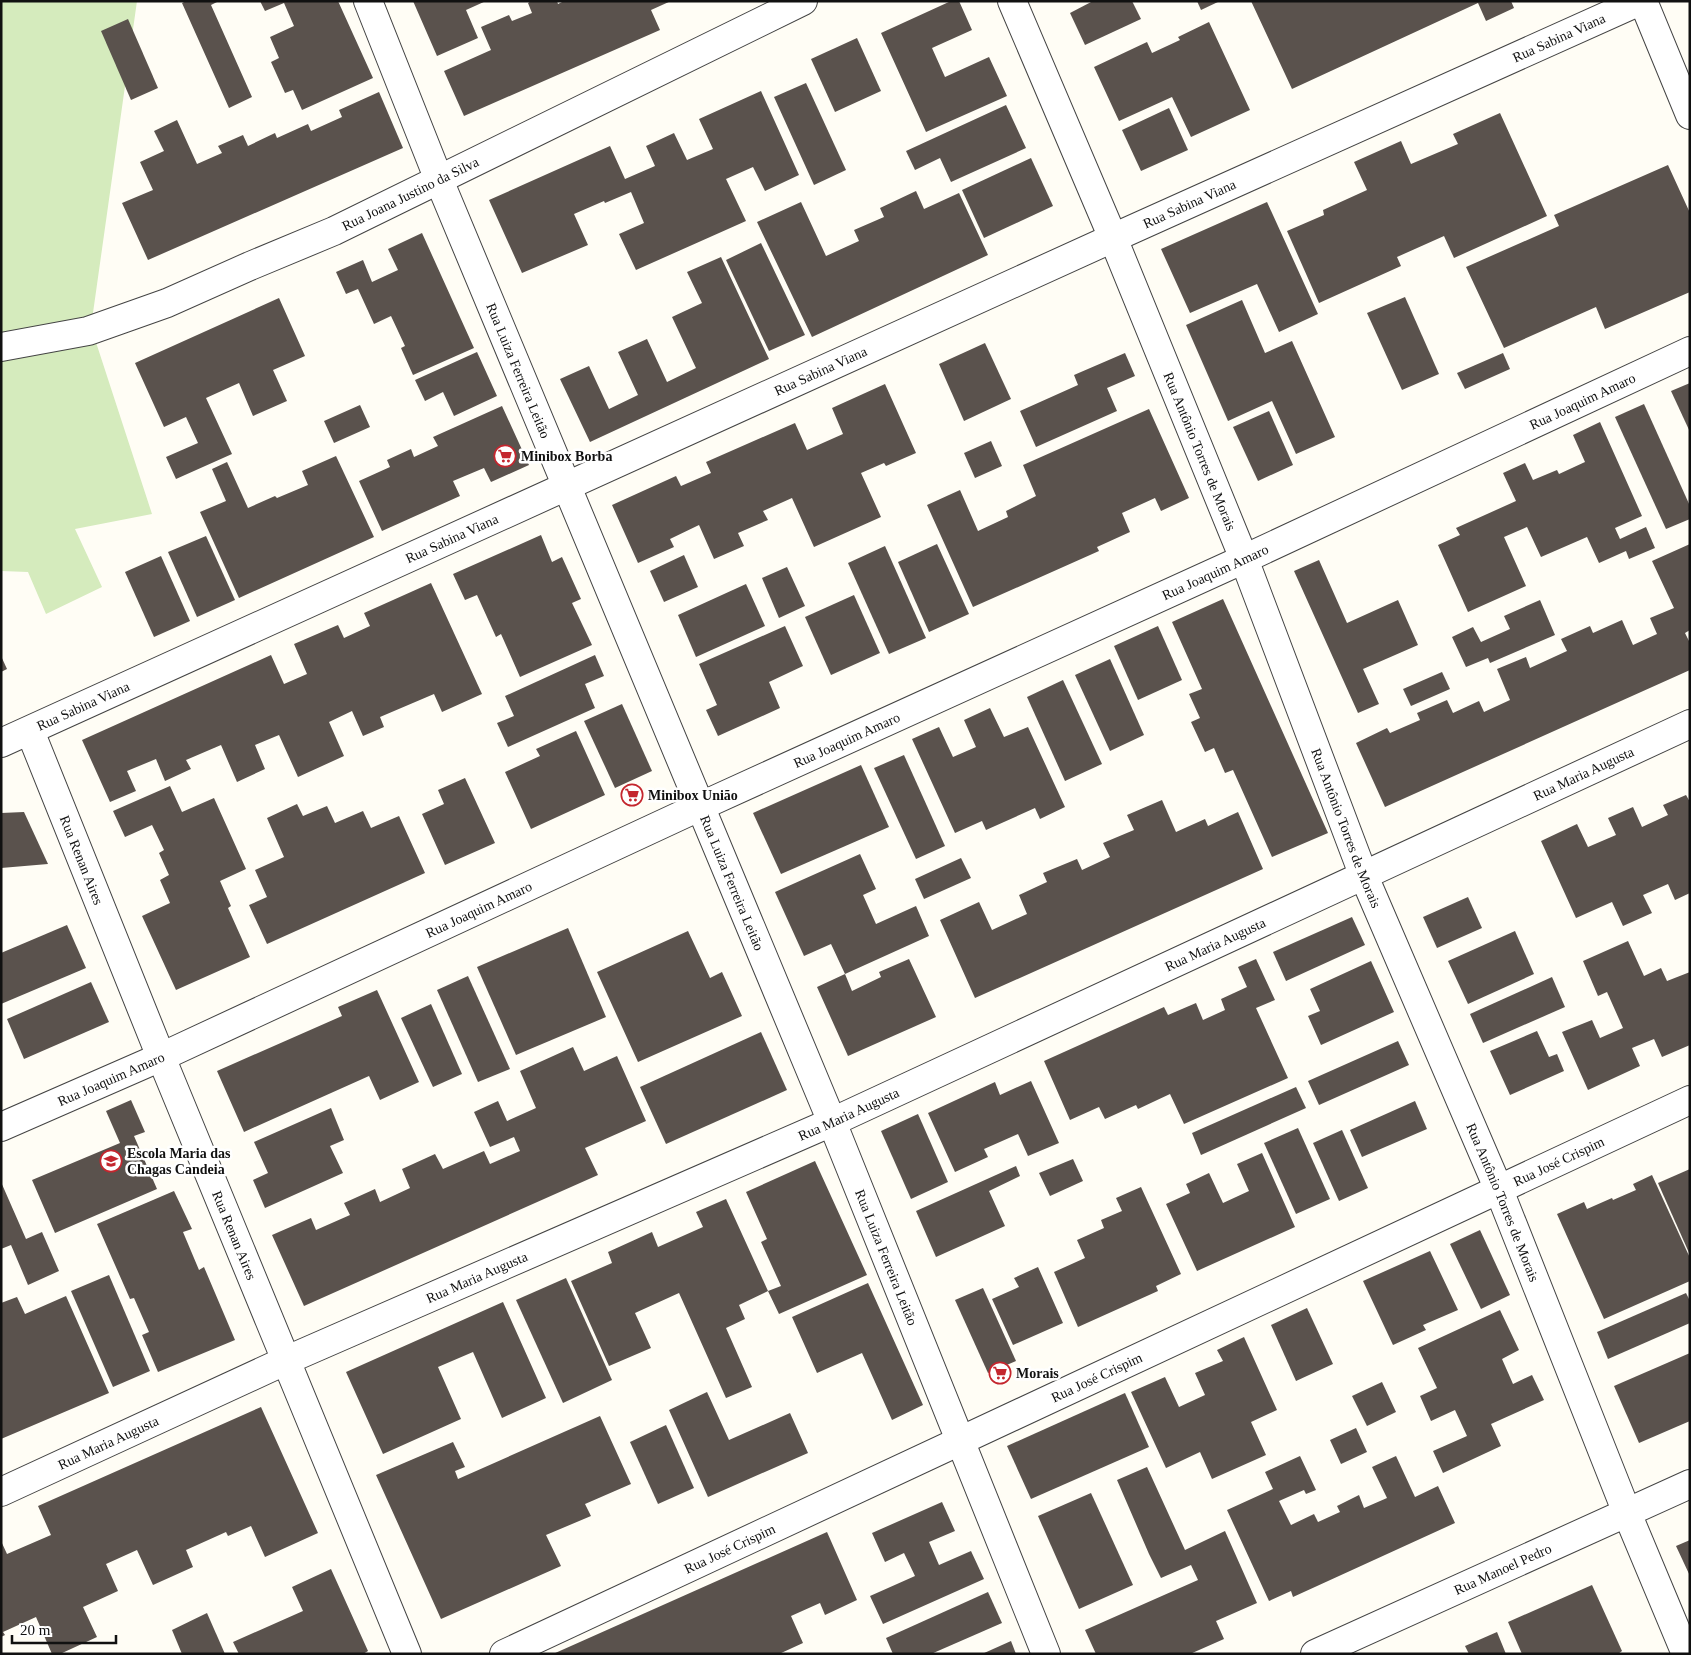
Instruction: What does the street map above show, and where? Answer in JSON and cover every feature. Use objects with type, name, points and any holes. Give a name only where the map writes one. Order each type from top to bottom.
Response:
[{"type":"street","name":"Rua Luiza Ferreira Leitão","points":[[368,1],[439,180],[832,1122],[959,1442],[1046,1654]]},
{"type":"street","name":"Rua Joana Justino da Silva","points":[[1,347],[88,331],[167,302],[334,232],[803,1]]},
{"type":"street","name":"Rua Antônio Torres de Morais","points":[[1012,1],[1113,238],[1244,559],[1363,874],[1499,1190],[1627,1513],[1686,1654]]},
{"type":"street","name":"Rua Sabina Viana","points":[[1,743],[1113,238],[1642,1]]},
{"type":"street","points":[[1642,1],[1690,115]]},
{"type":"street","name":"Rua Joaquim Amaro","points":[[1,1127],[161,1056],[699,807],[1244,559],[1690,351]]},
{"type":"street","name":"Rua Maria Augusta","points":[[1,1492],[287,1360],[832,1122],[1363,874],[1690,724]]},
{"type":"street","name":"Rua Renan Aires","points":[[30,730],[161,1056],[407,1654]]},
{"type":"street","name":"Rua José Crispim","points":[[504,1654],[1690,1100]]},
{"type":"street","name":"Rua Manoel Pedro","points":[[1315,1654],[1690,1484]]},
{"type":"green space","points":[[1,1],[137,1],[91,327],[152,514],[75,529],[102,587],[46,614],[28,572],[1,571]]},
{"type":"building","points":[[186,1],[219,1],[211,5],[252,97],[229,108],[182,3]]},
{"type":"building","points":[[260,1],[338,1],[373,78],[302,110],[293,90],[285,93],[271,62],[279,58],[270,37],[294,26],[284,3],[265,11]]},
{"type":"building","points":[[413,1],[486,1],[466,10],[478,38],[437,56]]},
{"type":"building","points":[[531,1],[557,1],[558,4],[564,1],[671,1],[651,10],[660,30],[464,116],[444,71],[491,50],[481,27],[509,15],[512,21],[532,13],[528,3]]},
{"type":"building","points":[[951,1],[959,1],[972,30],[932,48],[945,77],[989,57],[1007,96],[926,132],[881,33]]},
{"type":"building","points":[[1093,1],[1132,1],[1141,19],[1085,45],[1070,13]]},
{"type":"building","points":[[1197,1],[1220,1],[1201,10]]},
{"type":"building","points":[[1251,1],[1511,1],[1514,8],[1486,21],[1478,3],[1292,89]]},
{"type":"building","points":[[128,19],[158,88],[131,100],[101,31]]},
{"type":"building","points":[[1209,22],[1250,110],[1191,137],[1172,97],[1119,121],[1094,67],[1147,42],[1152,53],[1180,40],[1178,37]]},
{"type":"building","points":[[857,38],[881,91],[835,112],[811,59]]},
{"type":"building","points":[[806,83],[846,170],[814,185],[774,97]]},
{"type":"building","points":[[761,91],[799,175],[765,191],[753,167],[726,179],[746,221],[636,270],[619,234],[644,223],[631,192],[574,214],[588,245],[522,273],[489,200],[610,146],[625,179],[655,166],[646,146],[674,133],[687,160],[713,149],[699,119]]},
{"type":"building","points":[[379,92],[403,148],[148,260],[122,203],[153,190],[140,162],[164,151],[154,131],[177,120],[197,164],[222,153],[218,146],[243,135],[248,146],[275,133],[277,138],[308,124],[311,131],[342,117],[339,110]]},
{"type":"building","points":[[1006,105],[1026,148],[951,182],[940,158],[915,170],[906,151]]},
{"type":"building","points":[[1169,108],[1188,150],[1141,171],[1122,130]]},
{"type":"building","points":[[1500,113],[1547,216],[1454,258],[1444,236],[1397,257],[1401,266],[1319,303],[1287,231],[1324,215],[1323,210],[1367,190],[1354,162],[1401,141],[1411,164],[1458,144],[1453,134]]},
{"type":"building","points":[[1031,158],[1053,206],[984,238],[962,190]]},
{"type":"building","points":[[1668,165],[1690,213],[1690,292],[1605,329],[1596,307],[1504,348],[1466,267],[1559,226],[1554,215]]},
{"type":"building","points":[[916,191],[924,209],[959,193],[988,255],[812,337],[757,222],[801,202],[826,256],[859,241],[854,230],[884,217],[880,208]]},
{"type":"building","points":[[1267,202],[1318,314],[1279,332],[1257,284],[1190,313],[1161,249]]},
{"type":"building","points":[[422,233],[474,348],[413,375],[401,348],[405,346],[391,316],[374,324],[358,289],[346,294],[336,272],[363,260],[372,282],[398,270],[388,249]]},
{"type":"building","points":[[761,243],[805,335],[769,351],[726,260]]},
{"type":"building","points":[[721,257],[769,359],[590,442],[560,379],[589,366],[609,409],[638,395],[618,352],[647,339],[667,382],[696,368],[672,317],[702,303],[687,272]]},
{"type":"building","points":[[1405,297],[1439,374],[1402,390],[1367,313]]},
{"type":"building","points":[[279,298],[305,356],[273,370],[287,401],[253,416],[239,383],[206,398],[232,454],[176,479],[166,457],[198,443],[186,417],[164,427],[135,363]]},
{"type":"building","points":[[1242,300],[1265,353],[1292,341],[1335,437],[1296,454],[1272,401],[1228,421],[1186,325]]},
{"type":"building","points":[[985,343],[1011,399],[964,421],[939,364]]},
{"type":"building","points":[[477,352],[497,396],[454,416],[443,392],[425,401],[415,380]]},
{"type":"building","points":[[1125,353],[1135,376],[1107,388],[1117,411],[1036,447],[1020,411],[1078,385],[1074,375]]},
{"type":"building","points":[[1503,353],[1510,369],[1465,389],[1457,373]]},
{"type":"building","points":[[1690,383],[1690,432],[1671,391]]},
{"type":"building","points":[[885,384],[916,453],[886,466],[884,463],[861,473],[881,517],[814,547],[792,498],[763,511],[768,520],[738,533],[744,546],[714,559],[699,525],[670,539],[674,547],[638,563],[612,505],[676,476],[681,486],[711,473],[706,462],[795,423],[807,450],[843,434],[832,408]]},
{"type":"building","points":[[1644,404],[1690,506],[1690,519],[1666,529],[1615,417]]},
{"type":"building","points":[[360,405],[370,427],[334,443],[324,421]]},
{"type":"building","points":[[502,406],[529,465],[491,482],[484,468],[453,481],[460,496],[382,531],[359,481],[390,467],[387,460],[411,449],[414,457],[438,446],[433,437]]},
{"type":"building","points":[[1149,409],[1189,498],[1161,511],[1155,498],[1122,513],[1130,532],[1097,547],[1099,551],[973,607],[927,505],[960,490],[978,531],[1008,517],[1006,511],[1036,496],[1023,465]]},
{"type":"building","points":[[1269,411],[1293,465],[1258,481],[1233,427]]},
{"type":"building","points":[[1600,422],[1642,516],[1615,528],[1620,539],[1646,527],[1655,548],[1629,559],[1626,551],[1599,563],[1587,537],[1541,557],[1527,527],[1504,537],[1526,586],[1468,612],[1438,545],[1460,535],[1456,528],[1516,501],[1503,473],[1525,463],[1533,480],[1557,470],[1559,474],[1585,462],[1573,435]]},
{"type":"building","points":[[991,441],[1002,466],[975,478],[964,453]]},
{"type":"building","points":[[336,456],[374,537],[239,598],[200,512],[226,501],[212,469],[227,462],[248,508],[275,496],[277,498],[308,485],[302,471]]},
{"type":"building","points":[[541,535],[552,562],[562,557],[581,599],[572,603],[592,645],[520,677],[501,634],[496,637],[477,595],[465,600],[453,574]]},
{"type":"building","points":[[206,536],[235,600],[197,617],[168,552]]},
{"type":"building","points":[[937,544],[969,614],[929,632],[898,562]]},
{"type":"building","points":[[1690,544],[1690,630],[1685,633],[1690,643],[1690,670],[1385,807],[1356,743],[1387,728],[1390,733],[1420,720],[1417,713],[1447,700],[1453,713],[1479,701],[1484,712],[1510,700],[1497,669],[1526,657],[1530,668],[1567,651],[1561,639],[1590,626],[1593,633],[1622,620],[1633,645],[1657,634],[1650,618],[1674,608],[1652,561]]},
{"type":"building","points":[[885,546],[926,638],[889,654],[848,563]]},
{"type":"building","points":[[684,555],[698,587],[664,602],[650,571]]},
{"type":"building","points":[[161,556],[190,621],[154,637],[125,572]]},
{"type":"building","points":[[1319,560],[1347,623],[1398,600],[1418,645],[1363,669],[1379,704],[1358,713],[1294,571]]},
{"type":"building","points":[[787,567],[805,606],[779,618],[762,578]]},
{"type":"building","points":[[431,583],[482,694],[442,712],[434,694],[380,717],[384,727],[363,736],[352,711],[329,722],[344,756],[298,777],[279,735],[255,745],[265,769],[237,782],[221,745],[186,760],[191,769],[165,781],[156,759],[127,771],[136,791],[110,802],[82,740],[271,655],[284,684],[307,674],[294,644],[338,625],[344,638],[370,626],[364,613]]},
{"type":"building","points":[[746,584],[765,626],[696,657],[678,615]]},
{"type":"building","points":[[854,595],[880,653],[831,675],[805,617]]},
{"type":"building","points":[[1223,599],[1328,833],[1272,857],[1233,770],[1225,773],[1214,748],[1205,752],[1191,722],[1200,718],[1189,694],[1202,689],[1172,622]]},
{"type":"building","points":[[1540,600],[1555,635],[1490,663],[1488,658],[1466,667],[1452,637],[1473,627],[1481,642],[1510,629],[1504,616]]},
{"type":"building","points":[[785,626],[803,666],[769,682],[780,708],[718,736],[706,710],[717,705],[699,664]]},
{"type":"building","points":[[1158,626],[1182,680],[1138,700],[1114,646]]},
{"type":"building","points":[[595,655],[604,676],[585,684],[595,708],[508,747],[497,723],[514,716],[505,696]]},
{"type":"building","points":[[1,656],[7,669],[1,672]]},
{"type":"building","points":[[1110,659],[1144,735],[1110,751],[1075,675]]},
{"type":"building","points":[[1442,672],[1450,689],[1411,706],[1403,689]]},
{"type":"building","points":[[1063,680],[1102,764],[1065,781],[1027,697]]},
{"type":"building","points":[[622,704],[652,771],[615,788],[584,721]]},
{"type":"building","points":[[990,708],[1004,737],[1028,727],[1065,807],[1040,819],[1035,808],[986,830],[982,821],[955,833],[912,739],[939,727],[953,757],[976,747],[964,720]]},
{"type":"building","points":[[576,731],[605,795],[531,829],[505,772],[540,756],[536,749]]},
{"type":"building","points":[[904,755],[945,846],[916,859],[874,768]]},
{"type":"building","points":[[861,765],[889,827],[781,874],[753,813]]},
{"type":"building","points":[[465,778],[495,843],[445,865],[422,814],[444,804],[438,790]]},
{"type":"building","points":[[170,786],[182,812],[214,798],[246,869],[220,881],[231,906],[228,908],[250,957],[176,990],[142,916],[170,903],[160,880],[169,875],[159,853],[164,850],[152,825],[125,837],[113,811]]},
{"type":"building","points":[[1686,795],[1690,802],[1690,893],[1675,900],[1668,884],[1643,895],[1652,913],[1623,926],[1612,902],[1576,918],[1541,841],[1577,824],[1588,847],[1616,835],[1608,818],[1633,807],[1642,827],[1668,815],[1663,805]]},
{"type":"building","points":[[1162,800],[1176,832],[1205,819],[1208,826],[1238,812],[1263,869],[975,998],[940,920],[979,902],[992,930],[1027,914],[1019,895],[1047,882],[1043,873],[1077,859],[1082,870],[1110,857],[1103,843],[1134,830],[1127,815]]},
{"type":"building","points":[[297,804],[303,816],[327,806],[335,823],[363,811],[371,828],[399,816],[425,873],[267,944],[249,905],[267,897],[255,870],[284,857],[267,818]]},
{"type":"building","points":[[24,812],[48,864],[1,868],[1,813]]},
{"type":"building","points":[[860,854],[876,889],[863,895],[876,924],[916,906],[929,936],[845,974],[831,944],[804,956],[775,892]]},
{"type":"building","points":[[961,858],[971,878],[924,899],[915,879]]},
{"type":"building","points":[[1468,897],[1482,928],[1437,948],[1423,917]]},
{"type":"building","points":[[1352,917],[1365,945],[1286,981],[1273,952]]},
{"type":"building","points":[[67,925],[86,968],[1,1004],[1,953]]},
{"type":"building","points":[[568,928],[606,1017],[516,1055],[477,967]]},
{"type":"building","points":[[688,931],[710,978],[722,972],[742,1016],[638,1062],[597,972]]},
{"type":"building","points":[[1515,931],[1534,974],[1468,1004],[1448,961]]},
{"type":"building","points":[[1628,941],[1644,976],[1661,968],[1667,981],[1690,972],[1690,1045],[1662,1057],[1654,1039],[1632,1048],[1640,1066],[1588,1090],[1562,1032],[1592,1020],[1600,1038],[1623,1028],[1607,992],[1598,996],[1583,961]]},
{"type":"building","points":[[909,959],[936,1017],[848,1056],[817,987],[845,974],[852,991],[881,977],[879,972]]},
{"type":"building","points":[[1256,959],[1275,1000],[1256,1008],[1288,1078],[1184,1124],[1170,1094],[1138,1109],[1136,1105],[1105,1119],[1099,1107],[1070,1120],[1044,1061],[1164,1007],[1168,1015],[1196,1003],[1203,1020],[1225,1010],[1221,999],[1247,987],[1238,967]]},
{"type":"building","points":[[1371,961],[1394,1012],[1321,1045],[1308,1016],[1320,1011],[1310,989]]},
{"type":"building","points":[[468,976],[510,1069],[478,1082],[437,990]]},
{"type":"building","points":[[1552,977],[1565,1007],[1483,1043],[1470,1014]]},
{"type":"building","points":[[91,982],[109,1022],[24,1059],[7,1019]]},
{"type":"building","points":[[377,990],[419,1082],[380,1100],[369,1076],[244,1132],[217,1071],[342,1016],[338,1007]]},
{"type":"building","points":[[431,1004],[462,1074],[433,1087],[401,1018]]},
{"type":"building","points":[[1537,1031],[1549,1057],[1557,1054],[1564,1071],[1510,1095],[1490,1051]]},
{"type":"building","points":[[761,1032],[787,1090],[666,1144],[640,1087]]},
{"type":"building","points":[[1398,1041],[1409,1065],[1319,1105],[1308,1081]]},
{"type":"building","points":[[573,1047],[584,1071],[617,1056],[646,1121],[585,1148],[598,1175],[304,1306],[272,1235],[311,1218],[316,1230],[350,1215],[344,1203],[375,1189],[380,1202],[410,1188],[402,1169],[435,1154],[443,1169],[484,1151],[490,1164],[520,1151],[514,1137],[490,1147],[474,1112],[498,1101],[507,1121],[536,1108],[520,1071]]},
{"type":"building","points":[[1031,1081],[1059,1143],[1028,1156],[1018,1134],[984,1149],[988,1157],[955,1172],[928,1113],[995,1082],[1000,1095]]},
{"type":"building","points":[[1296,1087],[1306,1108],[1201,1155],[1192,1133]]},
{"type":"building","name":"Escola Maria das Chagas Candeia","points":[[131,1100],[145,1132],[134,1136],[157,1189],[55,1233],[32,1180],[120,1143],[106,1111]]},
{"type":"building","points":[[1415,1101],[1427,1129],[1362,1157],[1350,1130]]},
{"type":"building","points":[[331,1108],[344,1140],[330,1146],[343,1173],[265,1208],[253,1180],[268,1173],[254,1142]]},
{"type":"building","points":[[918,1114],[948,1182],[911,1199],[881,1131]]},
{"type":"building","points":[[1298,1128],[1330,1199],[1296,1214],[1264,1143]]},
{"type":"building","points":[[1342,1130],[1368,1188],[1339,1201],[1313,1143]]},
{"type":"building","points":[[1262,1153],[1295,1227],[1197,1271],[1166,1204],[1190,1193],[1186,1184],[1209,1173],[1223,1203],[1249,1191],[1237,1164]]},
{"type":"building","points":[[1073,1159],[1083,1181],[1050,1196],[1039,1173]]},
{"type":"building","points":[[815,1161],[867,1275],[779,1314],[768,1291],[781,1286],[761,1242],[767,1239],[746,1192]]},
{"type":"building","points":[[1016,1166],[1020,1176],[989,1191],[1005,1226],[936,1257],[916,1211]]},
{"type":"building","points":[[1690,1169],[1690,1255],[1658,1183]]},
{"type":"building","points":[[1652,1175],[1690,1258],[1690,1281],[1604,1319],[1557,1214],[1584,1202],[1587,1209],[1612,1198],[1613,1200],[1636,1190],[1633,1184]]},
{"type":"building","points":[[1,1182],[26,1239],[42,1232],[59,1271],[28,1285],[11,1245],[1,1249]]},
{"type":"building","points":[[1141,1187],[1181,1274],[1156,1286],[1158,1291],[1078,1327],[1054,1272],[1085,1258],[1077,1240],[1104,1228],[1101,1220],[1122,1211],[1116,1198]]},
{"type":"building","points":[[174,1191],[192,1229],[183,1232],[199,1270],[204,1267],[235,1340],[158,1372],[142,1335],[149,1332],[134,1298],[130,1299],[97,1224]]},
{"type":"building","points":[[726,1199],[768,1291],[739,1305],[745,1319],[726,1328],[752,1387],[726,1398],[679,1293],[635,1313],[651,1348],[609,1366],[571,1281],[612,1263],[608,1252],[652,1232],[658,1247],[703,1227],[696,1212]]},
{"type":"building","points":[[1480,1230],[1510,1295],[1481,1309],[1450,1244]]},
{"type":"building","points":[[1430,1251],[1458,1310],[1423,1325],[1426,1330],[1393,1345],[1363,1281]]},
{"type":"building","points":[[1038,1267],[1063,1323],[1013,1345],[992,1299],[1019,1287],[1014,1278]]},
{"type":"building","points":[[109,1275],[150,1371],[113,1387],[71,1291]]},
{"type":"building","points":[[566,1278],[612,1380],[563,1403],[516,1300]]},
{"type":"building","points":[[868,1283],[923,1405],[892,1420],[862,1353],[817,1373],[792,1317]]},
{"type":"building","points":[[983,1288],[1016,1361],[988,1373],[955,1300]]},
{"type":"building","points":[[1686,1293],[1690,1301],[1690,1323],[1608,1359],[1597,1332]]},
{"type":"building","points":[[66,1296],[109,1393],[1,1439],[1,1303],[17,1297],[25,1314]]},
{"type":"building","points":[[503,1302],[546,1398],[502,1418],[473,1352],[438,1367],[461,1419],[383,1454],[346,1372]]},
{"type":"building","points":[[1307,1308],[1333,1364],[1296,1381],[1271,1325]]},
{"type":"building","points":[[1500,1310],[1519,1350],[1502,1359],[1513,1384],[1532,1375],[1544,1400],[1491,1424],[1501,1446],[1443,1473],[1433,1451],[1467,1436],[1455,1410],[1431,1421],[1420,1396],[1437,1388],[1418,1348]]},
{"type":"building","points":[[1244,1337],[1277,1410],[1251,1422],[1266,1455],[1212,1479],[1200,1452],[1166,1468],[1131,1392],[1165,1377],[1179,1407],[1205,1395],[1195,1373],[1223,1361],[1217,1350]]},
{"type":"building","points":[[1690,1353],[1690,1421],[1639,1443],[1614,1386]]},
{"type":"building","points":[[1382,1382],[1396,1412],[1367,1426],[1352,1396]]},
{"type":"building","points":[[707,1392],[729,1440],[790,1413],[808,1453],[708,1497],[669,1410]]},
{"type":"building","points":[[1125,1393],[1149,1447],[1031,1499],[1007,1446]]},
{"type":"building","points":[[261,1407],[318,1533],[265,1557],[251,1526],[228,1536],[226,1532],[186,1550],[193,1567],[153,1585],[137,1550],[106,1564],[118,1591],[83,1607],[97,1637],[60,1654],[52,1654],[36,1617],[3,1632],[5,1635],[1,1637],[1,1541],[7,1554],[51,1535],[38,1506]]},
{"type":"building","points":[[600,1416],[631,1484],[585,1504],[591,1516],[546,1535],[561,1566],[441,1619],[376,1475],[453,1442],[465,1467],[455,1471],[458,1479]]},
{"type":"building","points":[[666,1425],[694,1488],[658,1504],[630,1442]]},
{"type":"building","points":[[1356,1428],[1367,1452],[1341,1464],[1330,1440]]},
{"type":"building","points":[[1300,1456],[1316,1490],[1306,1494],[1304,1490],[1279,1501],[1291,1525],[1314,1514],[1318,1522],[1340,1512],[1337,1506],[1359,1495],[1364,1508],[1387,1498],[1372,1467],[1396,1456],[1415,1497],[1438,1486],[1455,1523],[1293,1597],[1291,1591],[1269,1601],[1227,1510],[1273,1489],[1265,1472]]},
{"type":"building","points":[[1147,1467],[1185,1550],[1225,1531],[1257,1603],[1216,1621],[1224,1639],[1190,1654],[1096,1654],[1085,1630],[1198,1580],[1191,1565],[1161,1578],[1149,1554],[1117,1480]]},
{"type":"building","points":[[1091,1493],[1133,1585],[1079,1609],[1038,1516]]},
{"type":"building","points":[[942,1502],[955,1531],[929,1542],[939,1565],[971,1551],[984,1579],[883,1624],[870,1596],[915,1576],[904,1553],[885,1562],[872,1533]]},
{"type":"building","points":[[827,1532],[857,1600],[825,1615],[820,1603],[791,1616],[803,1643],[779,1654],[553,1654]]},
{"type":"building","points":[[1690,1540],[1690,1576],[1676,1546]]},
{"type":"building","points":[[331,1569],[368,1651],[363,1654],[239,1654],[233,1642],[303,1611],[292,1587]]},
{"type":"building","points":[[1592,1585],[1622,1651],[1618,1654],[1522,1654],[1508,1622]]},
{"type":"building","points":[[988,1592],[1002,1623],[931,1654],[893,1654],[886,1638]]},
{"type":"building","points":[[207,1613],[225,1654],[182,1654],[172,1630]]},
{"type":"building","points":[[1497,1632],[1506,1654],[1469,1654],[1465,1646]]},
{"type":"building","points":[[1011,1641],[1016,1654],[982,1654]]},
{"type":"place","name":"Minibox Borba","points":[[505,456]]},
{"type":"place","name":"Minibox União","points":[[632,795]]},
{"type":"place","name":"Escola Maria das Chagas Candeia","points":[[111,1161]]},
{"type":"place","name":"Morais","points":[[1000,1373]]}]
